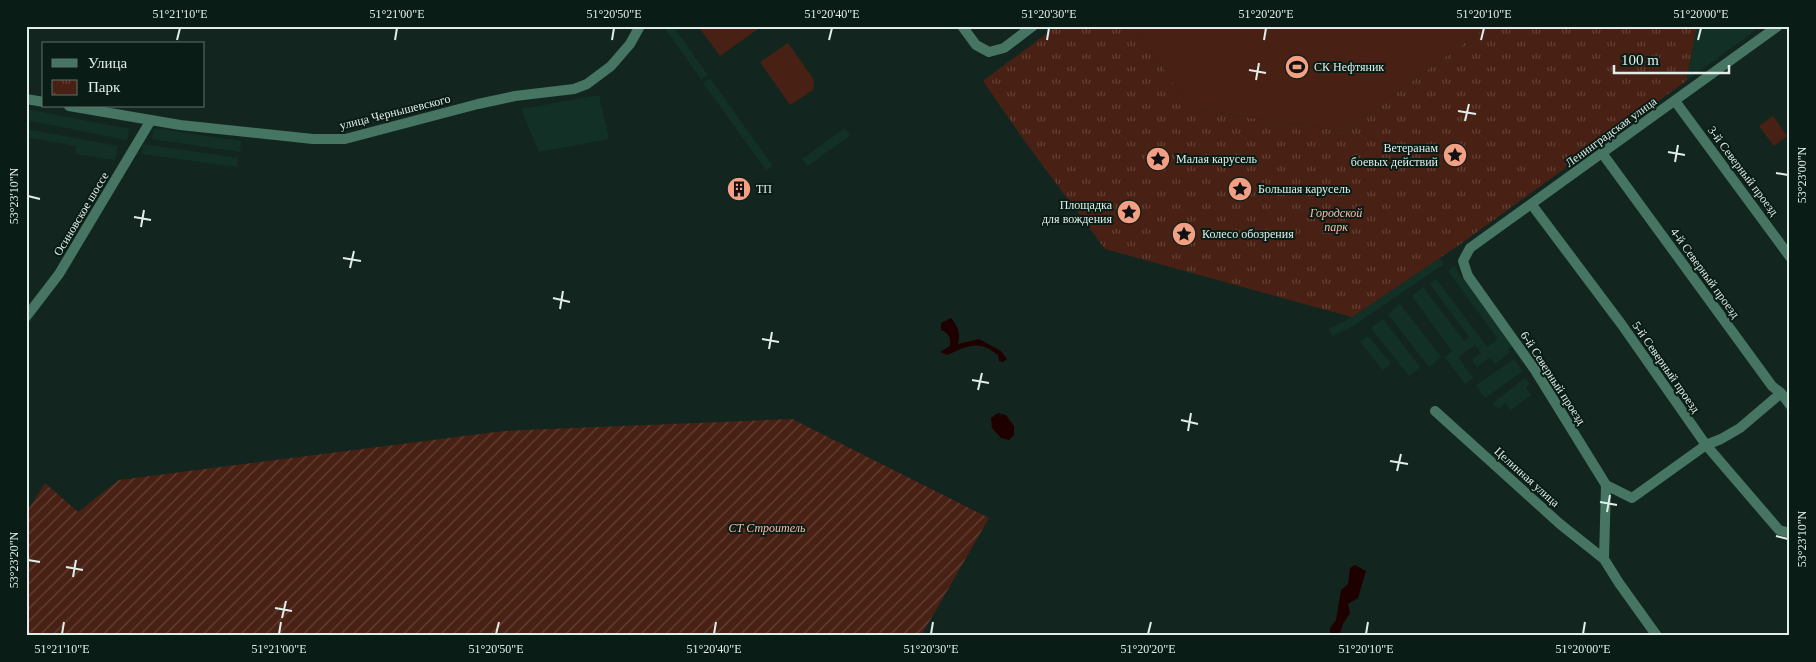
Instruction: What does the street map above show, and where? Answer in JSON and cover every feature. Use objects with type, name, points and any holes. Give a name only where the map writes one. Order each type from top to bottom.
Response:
[{"type":"street","name":"улица Чернышевского","points":[[81,108],[232,131],[328,140],[352,138],[478,104],[515,96],[574,89],[587,84],[611,66],[630,44],[640,26]]},
{"type":"street","points":[[962,26],[976,45],[989,52],[1004,48],[1033,26]]},
{"type":"street","name":"Ленинградская улица","points":[[1463,261],[1470,248],[1778,26]]},
{"type":"street","points":[[26,99],[42,102]]},
{"type":"street","name":"3-й Северный проезд","points":[[1675,101],[1790,257]]},
{"type":"street","name":"Осиновское шоссе","points":[[26,317],[59,274],[151,120]]},
{"type":"street","name":"4-й Северный проезд","points":[[1602,154],[1772,386],[1781,393],[1790,405]]},
{"type":"street","name":"5-й Северный проезд","points":[[1532,205],[1622,325],[1706,445],[1779,530],[1790,533]]},
{"type":"street","name":"6-й Северный проезд","points":[[1463,261],[1468,276],[1535,370],[1606,485]]},
{"type":"street","points":[[1604,559],[1606,485],[1632,498],[1706,445],[1740,428],[1781,393]]},
{"type":"street","name":"Целинная улица","points":[[1435,411],[1560,524],[1604,559],[1619,584],[1657,636]]},
{"type":"shaded area","points":[[673,26],[708,75],[701,79],[664,27]]},
{"type":"shaded area","points":[[1697,26],[1761,26],[1686,81]]},
{"type":"shaded area","points":[[710,78],[773,166],[766,170],[703,83]]},
{"type":"shaded area","points":[[599,95],[609,139],[539,152],[521,109]]},
{"type":"shaded area","points":[[26,109],[129,129],[127,140],[26,120]]},
{"type":"shaded area","points":[[154,128],[241,141],[240,152],[152,139]]},
{"type":"shaded area","points":[[845,128],[850,136],[807,166],[802,159]]},
{"type":"shaded area","points":[[26,129],[118,146],[115,160],[76,154],[76,146],[26,137]]},
{"type":"shaded area","points":[[143,144],[238,158],[237,167],[142,154]]},
{"type":"shaded area","points":[[1440,258],[1444,264],[1356,324],[1332,336],[1329,329],[1352,317]]},
{"type":"shaded area","points":[[1454,266],[1513,346],[1508,349],[1510,352],[1495,364],[1490,357],[1477,367],[1472,360],[1481,353],[1475,345],[1458,357],[1473,378],[1465,384],[1445,357],[1452,351],[1412,296],[1423,287],[1464,341],[1469,337],[1430,284],[1436,279],[1487,347],[1498,339],[1448,271]]},
{"type":"shaded area","points":[[1400,304],[1441,357],[1429,367],[1388,314]]},
{"type":"shaded area","points":[[951,318],[958,330],[958,344],[979,339],[1001,351],[1007,359],[1003,362],[999,361],[998,355],[985,347],[979,346],[967,347],[947,355],[940,352],[950,346],[950,338],[948,334],[941,330],[941,323]]},
{"type":"shaded area","points":[[1383,319],[1420,367],[1409,376],[1371,328]]},
{"type":"shaded area","points":[[1368,336],[1391,364],[1383,370],[1360,342]]},
{"type":"shaded area","points":[[1514,359],[1523,371],[1485,398],[1476,385]]},
{"type":"shaded area","points":[[1525,378],[1530,384],[1526,388],[1531,395],[1511,410],[1506,403],[1498,409],[1493,403]]},
{"type":"shaded area","points":[[998,413],[1006,415],[1014,426],[1014,435],[1009,440],[1001,438],[992,428],[991,418]]},
{"type":"shaded area","points":[[1355,565],[1366,571],[1358,598],[1348,604],[1350,613],[1343,624],[1339,636],[1330,636],[1330,628],[1336,620],[1341,590],[1348,584],[1350,568]]},
{"type":"green space","points":[[698,26],[762,26],[720,56]]},
{"type":"green space","name":"Городской парк","points":[[1057,26],[1133,26],[1192,109],[1343,131],[1488,26],[1697,26],[1686,81],[1459,245],[1352,317],[1105,249],[1026,143],[983,81]]},
{"type":"green space","name":"СК Нефтяник","points":[[1133,26],[1488,26],[1343,131],[1192,109]]},
{"type":"green space","points":[[788,43],[814,80],[813,90],[790,105],[760,62]]},
{"type":"green space","points":[[1773,116],[1787,136],[1774,146],[1759,126]]},
{"type":"green space","name":"СТ Строитель","points":[[792,419],[989,518],[921,636],[26,636],[26,513],[45,483],[78,512],[119,480],[504,431]]},
{"type":"place","name":"СК Нефтяник","points":[[1297,67]]},
{"type":"place","name":"Ветеранам боевых действий","points":[[1455,155]]},
{"type":"place","name":"Малая карусель","points":[[1158,159]]},
{"type":"place","name":"ТП","points":[[739,189]]},
{"type":"place","name":"Большая карусель","points":[[1240,189]]},
{"type":"place","name":"Площадка для вождения","points":[[1129,212]]},
{"type":"place","name":"Колесо обозрения","points":[[1184,234]]}]
